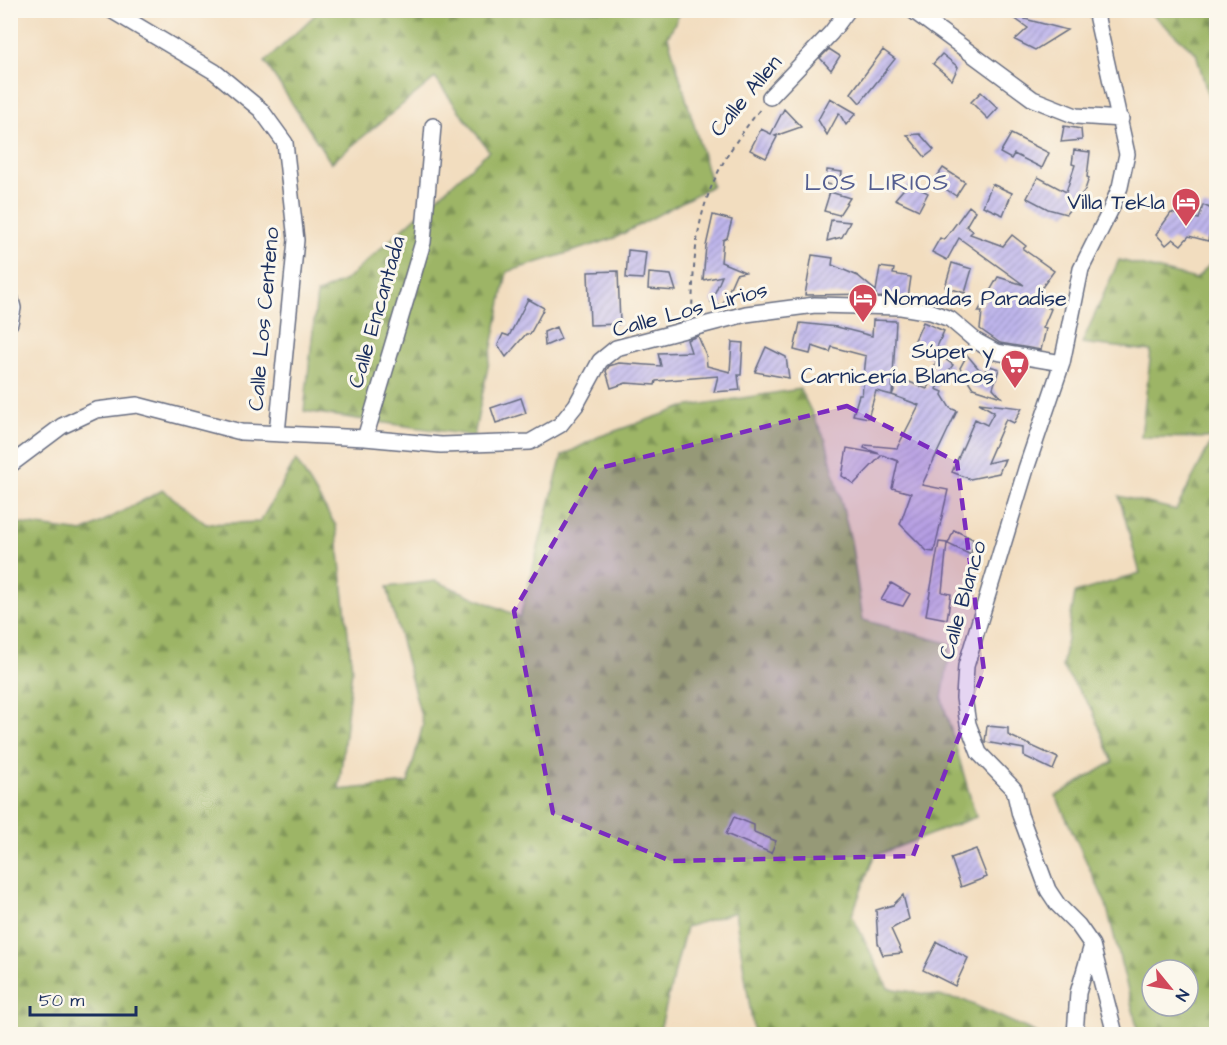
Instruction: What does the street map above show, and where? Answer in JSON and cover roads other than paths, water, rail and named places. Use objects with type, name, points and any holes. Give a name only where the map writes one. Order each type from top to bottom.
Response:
[{"type":"street","name":"Calle Los Centeno","points":[[111,10],[214,72],[261,110],[285,143],[296,240],[278,433]]},
{"type":"street","name":"Calle Allen","points":[[770,97],[831,33],[848,10]]},
{"type":"street","points":[[912,10],[1033,99],[1076,116],[1121,119]]},
{"type":"street","points":[[1062,363],[1081,269],[1120,187],[1127,154],[1095,10]]},
{"type":"street","name":"Calle Encantada","points":[[365,438],[423,242],[433,126]]},
{"type":"street","points":[[10,296],[13,308],[10,323]]},
{"type":"street","name":"Calle Los Lirios","points":[[10,465],[62,426],[96,410],[137,405],[241,432],[365,438],[441,445],[530,442],[560,425],[576,405],[600,361],[616,348],[746,314],[815,305],[901,307],[931,312],[950,319],[976,341],[996,352],[1062,363]]},
{"type":"street","name":"Calle Blanco","points":[[1062,363],[1026,469],[966,666],[964,698],[968,724],[979,753],[1014,789],[1020,815],[1048,890],[1058,905],[1078,924],[1092,945],[1115,1035]]},
{"type":"street","points":[[1075,1035],[1078,993],[1092,945]]},
{"type":"place","name":"Villa Tekla","points":[[1186,228]]},
{"type":"place","name":"Nomadas Paradise","points":[[863,324]]},
{"type":"place","name":"Súper y Carnicería Blancos","points":[[1015,390]]},
{"type":"district","name":"LOS LIRIOS","points":[[877,183]]}]
